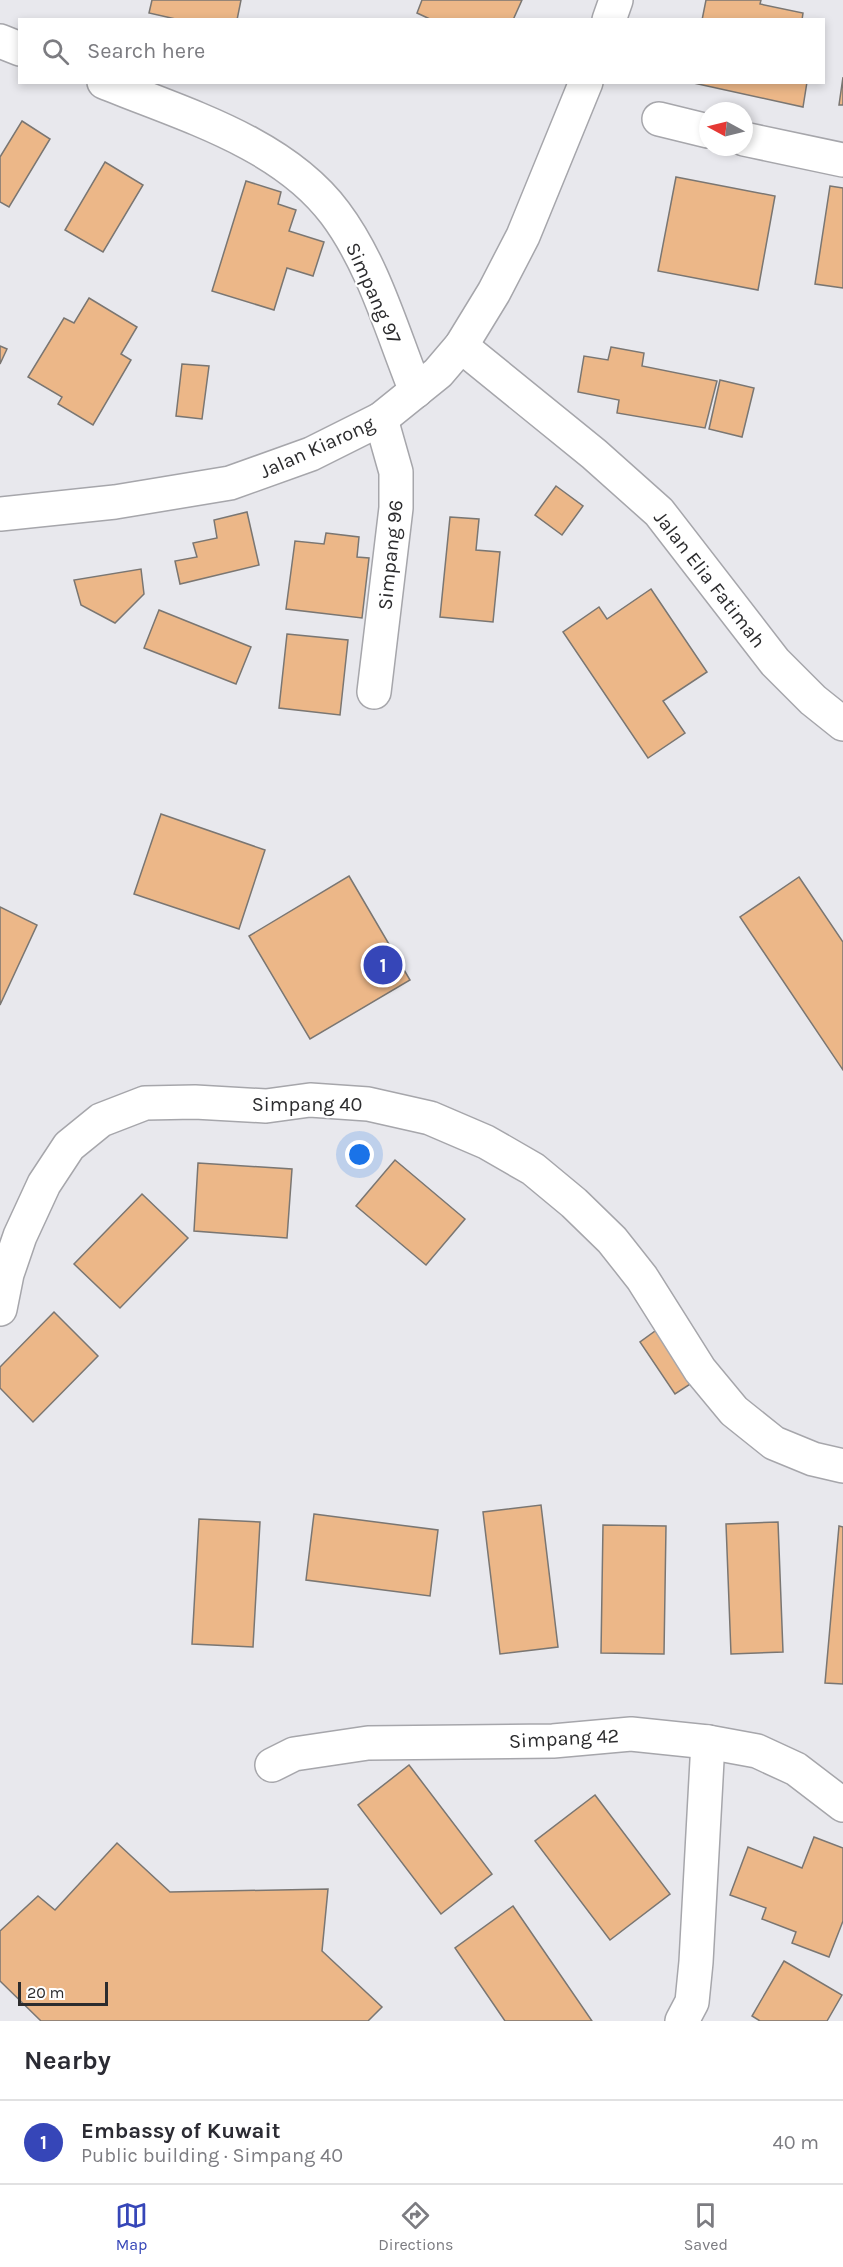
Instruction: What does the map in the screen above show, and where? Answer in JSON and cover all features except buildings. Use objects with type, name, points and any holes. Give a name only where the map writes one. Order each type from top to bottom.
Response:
[{"type":"street","points":[[610,18],[616,0]]},
{"type":"street","points":[[0,41],[18,48]]},
{"type":"street","name":"Simpang 97","points":[[109,84],[247,141],[296,173],[334,213],[365,262],[416,391]]},
{"type":"street","name":"Jalan Kiarong","points":[[0,514],[115,502],[230,483],[311,454],[381,419],[438,372],[462,346],[523,236],[585,84]]},
{"type":"street","points":[[659,119],[699,128]]},
{"type":"street","points":[[753,141],[843,160]]},
{"type":"street","name":"Jalan Elia Fatimah","points":[[462,346],[594,454],[659,512],[775,662],[813,700],[843,724]]},
{"type":"street","name":"Simpang 96","points":[[374,692],[396,508],[396,472],[381,419]]},
{"type":"street","name":"Simpang 40","points":[[0,1309],[6,1274],[16,1245],[44,1184],[69,1146],[101,1120],[145,1103],[195,1102],[266,1106],[310,1100],[368,1104],[430,1118],[486,1142],[533,1169],[574,1203],[618,1248],[642,1278],[700,1370],[734,1411],[774,1443],[813,1459],[843,1466]]},
{"type":"street","name":"Simpang 42","points":[[272,1766],[294,1754],[368,1743],[553,1741],[631,1734],[708,1742],[757,1751],[796,1769],[843,1805]]},
{"type":"street","points":[[682,2021],[692,2002],[695,1972],[708,1742]]},
{"type":"place","name":"Embassy of Kuwait","points":[[383,965]]}]
